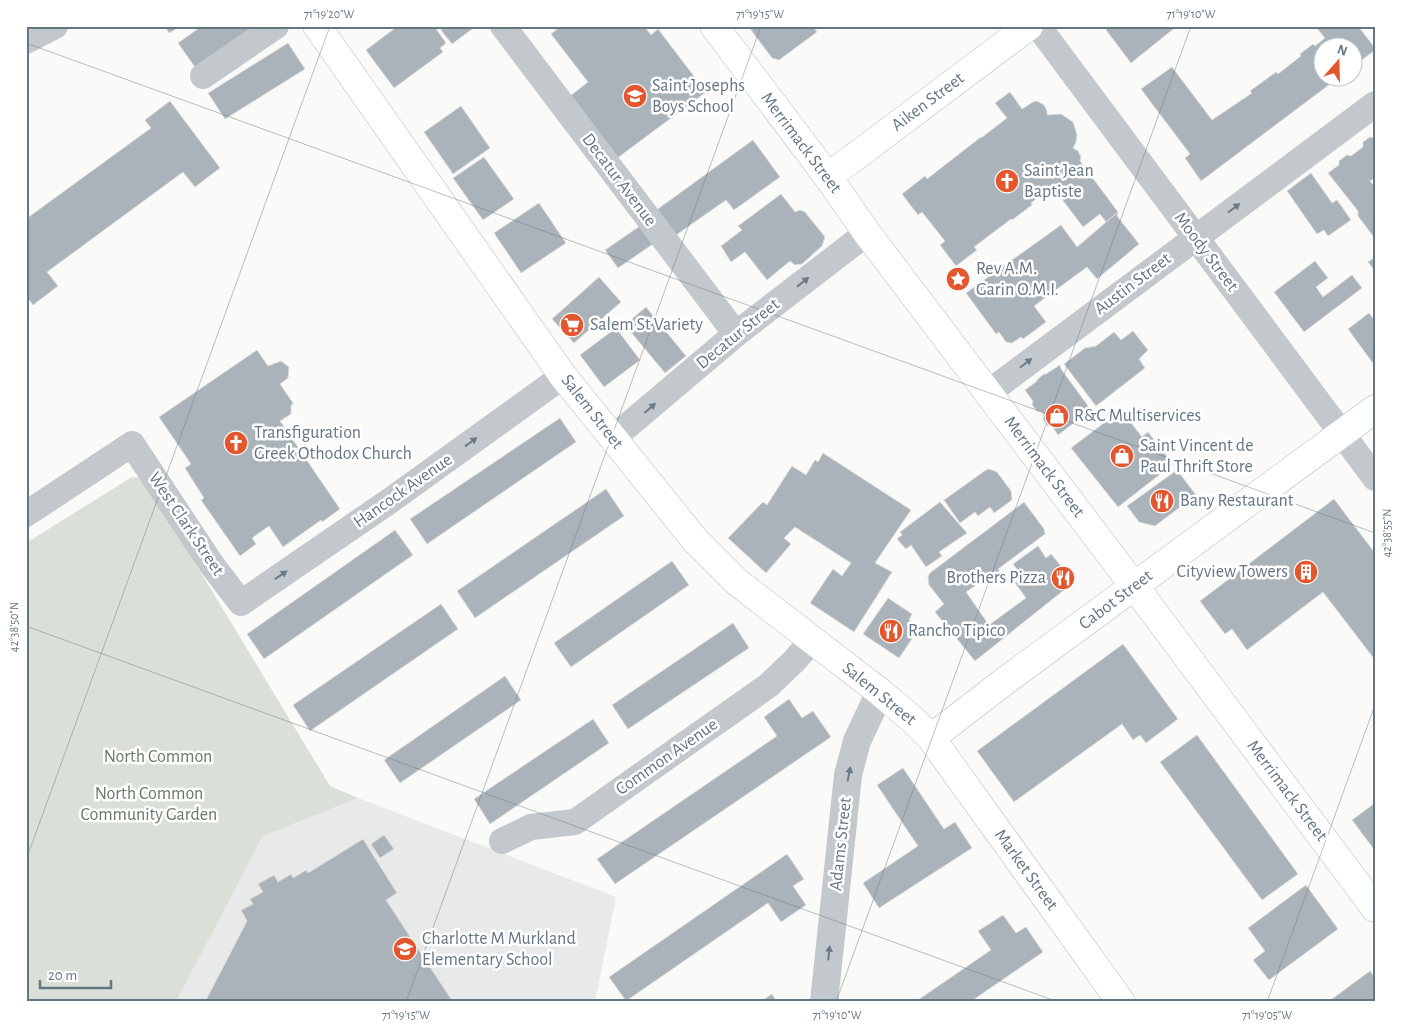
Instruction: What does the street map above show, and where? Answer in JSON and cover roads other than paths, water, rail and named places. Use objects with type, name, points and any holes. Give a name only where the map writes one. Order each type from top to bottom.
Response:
[{"type":"main road","name":"Salem Street","points":[[317,26],[563,376],[695,540],[717,563],[760,600],[880,692],[931,738]]},
{"type":"main road","name":"Merrimack Street","points":[[714,26],[828,177],[867,233],[1375,908]]},
{"type":"main road","name":"Aiken Street","points":[[828,177],[1029,26]]},
{"type":"main road","name":"Cabot Street","points":[[931,738],[1005,681],[1375,409]]},
{"type":"main road","name":"Market Street","points":[[931,738],[1121,1002]]},
{"type":"street","points":[[26,41],[55,26]]},
{"type":"street","points":[[203,76],[276,26]]},
{"type":"street","name":"Decatur Avenue","points":[[503,26],[736,334]]},
{"type":"street","name":"Moody Street","points":[[1038,26],[1375,478]]},
{"type":"street","name":"Austin Street","points":[[988,393],[1375,104]]},
{"type":"street","name":"Decatur Street","points":[[613,438],[736,334],[867,233]]},
{"type":"street","name":"Hancock Avenue","points":[[241,603],[391,500],[563,376]]},
{"type":"street","name":"West Clark Street","points":[[26,514],[132,444],[212,565],[241,603]]},
{"type":"street","name":"Common Avenue","points":[[502,841],[531,827],[575,822],[769,685],[795,660],[812,640]]},
{"type":"street","name":"Adams Street","points":[[824,1002],[848,774],[857,741],[880,692]]},
{"type":"place","name":"Saint Josephs Boys School","points":[[635,96]]},
{"type":"place","name":"Saint Jean Baptiste","points":[[1007,181]]},
{"type":"place","name":"Rev A.M. Garin O.M.I.","points":[[958,279]]},
{"type":"place","name":"Salem St Variety","points":[[572,325]]},
{"type":"place","name":"R&C Multiservices","points":[[1057,416]]},
{"type":"place","name":"Transfiguration Greek Othodox Church","points":[[236,443]]},
{"type":"place","name":"Saint Vincent de Paul Thrift Store","points":[[1122,456]]},
{"type":"place","name":"Bany Restaurant","points":[[1162,501]]},
{"type":"place","name":"Cityview Towers","points":[[1306,572]]},
{"type":"place","name":"Brothers Pizza","points":[[1063,578]]},
{"type":"place","name":"Rancho Tipico","points":[[891,631]]},
{"type":"place","name":"Charlotte M Murkland Elementary School","points":[[405,949]]},
{"type":"park label","name":"North Common","points":[[158,757]]},
{"type":"park label","name":"North Common Community Garden","points":[[149,804]]}]
